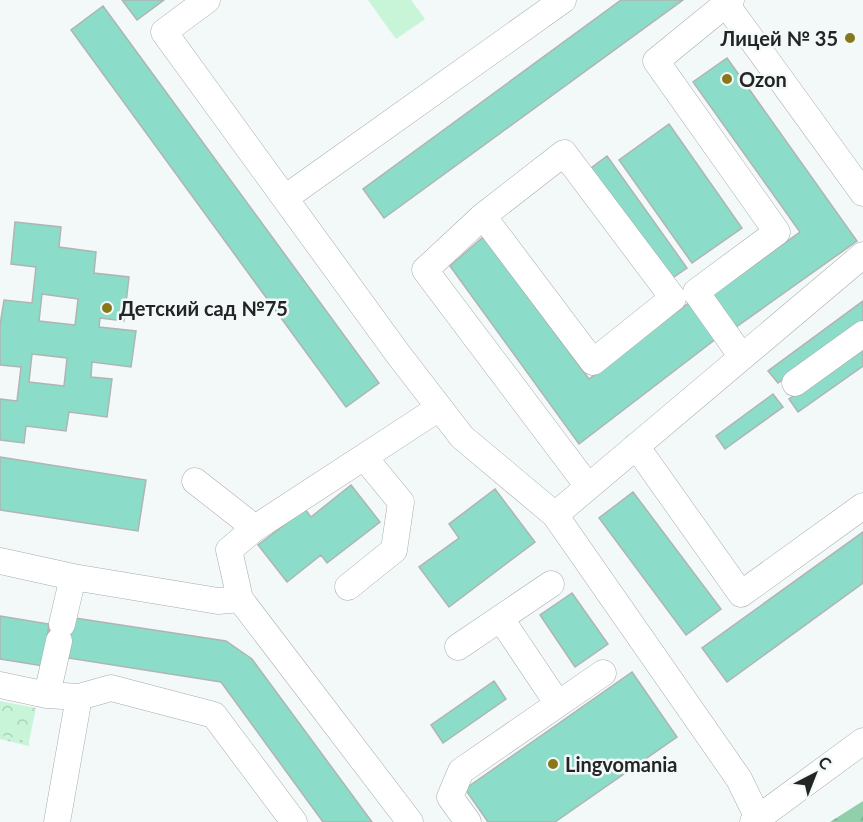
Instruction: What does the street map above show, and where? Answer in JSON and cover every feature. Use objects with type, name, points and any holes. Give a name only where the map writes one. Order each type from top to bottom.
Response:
[{"type":"street","points":[[207,0],[164,32],[462,437],[555,515],[739,778],[757,821],[863,741]]},
{"type":"street","points":[[285,198],[563,0]]},
{"type":"street","points":[[742,357],[696,292],[777,232],[656,61],[729,2],[863,194]]},
{"type":"street","points":[[483,216],[593,362],[673,298],[564,153],[483,216],[424,270],[587,486]]},
{"type":"street","points":[[555,515],[863,255]]},
{"type":"street","points":[[795,383],[863,334]]},
{"type":"street","points":[[410,822],[240,599],[228,550],[255,528],[439,408]]},
{"type":"street","points":[[636,446],[741,594],[863,506]]},
{"type":"street","points":[[348,587],[394,550],[401,502],[364,457]]},
{"type":"street","points":[[195,481],[255,528]]},
{"type":"street","points":[[0,561],[73,577],[218,601],[240,599]]},
{"type":"street","points":[[47,695],[73,577]]},
{"type":"street","points":[[458,647],[551,584]]},
{"type":"street","points":[[501,619],[558,704]]},
{"type":"street","points":[[468,822],[450,797],[461,771],[603,673]]},
{"type":"street","points":[[0,685],[47,695],[79,697],[111,688],[214,715],[294,822]]},
{"type":"street","points":[[57,822],[79,697]]},
{"type":"green space","points":[[368,0],[411,0],[425,19],[396,39]]},
{"type":"green space","points":[[0,701],[36,708],[29,741],[0,735]]},
{"type":"green space","points":[[0,735],[29,741],[29,746],[0,739]]},
{"type":"green space","points":[[863,801],[863,822],[830,822]]},
{"type":"building","points":[[122,0],[164,0],[137,20]]},
{"type":"building","points":[[621,0],[683,0],[384,218],[363,189]]},
{"type":"building","points":[[103,6],[379,383],[346,407],[71,30]]},
{"type":"building","points":[[727,58],[857,241],[732,330],[709,297],[800,232],[693,82]]},
{"type":"building","points":[[669,124],[742,228],[692,263],[619,160]]},
{"type":"building","points":[[607,156],[687,268],[671,279],[591,168]]},
{"type":"building","points":[[15,222],[61,227],[59,247],[96,252],[94,273],[129,277],[124,321],[100,318],[99,327],[136,331],[131,367],[92,362],[91,377],[112,379],[107,417],[69,412],[66,431],[26,426],[24,443],[0,440],[0,399],[17,401],[21,367],[0,365],[0,325],[4,300],[32,303],[36,267],[11,264]],"holes":[[[42,294],[78,299],[75,325],[39,321]],[[32,354],[67,358],[64,386],[29,382]]]},
{"type":"building","points":[[483,237],[589,379],[690,302],[717,338],[579,444],[450,266]]},
{"type":"building","points":[[863,301],[863,320],[778,383],[768,371]]},
{"type":"building","points":[[863,346],[863,366],[798,412],[789,399]]},
{"type":"building","points":[[773,394],[783,407],[725,449],[716,436]]},
{"type":"building","points":[[0,457],[146,480],[138,531],[0,510]]},
{"type":"building","points":[[351,485],[380,522],[327,563],[321,555],[287,582],[258,545],[305,509],[311,517]]},
{"type":"building","points":[[495,489],[535,542],[449,607],[419,567],[459,538],[449,524]]},
{"type":"building","points":[[633,492],[721,609],[686,635],[599,518]]},
{"type":"building","points":[[863,532],[863,583],[727,682],[702,648]]},
{"type":"building","points":[[572,593],[608,644],[575,667],[540,615]]},
{"type":"building","points":[[0,616],[49,624],[43,666],[0,659]]},
{"type":"building","points":[[75,618],[226,641],[252,659],[372,822],[323,822],[221,682],[68,658],[71,639],[48,635],[49,627],[72,631]]},
{"type":"building","points":[[632,672],[677,737],[555,822],[488,822],[465,789]]},
{"type":"building","points":[[494,681],[506,699],[443,743],[431,725]]},
{"type":"place","name":"Лицей № 35","points":[[850,38]]},
{"type":"place","name":"Ozon","points":[[727,79]]},
{"type":"place","name":"Детский сад №75","points":[[107,308]]},
{"type":"place","name":"Lingvomania","points":[[553,764]]}]
